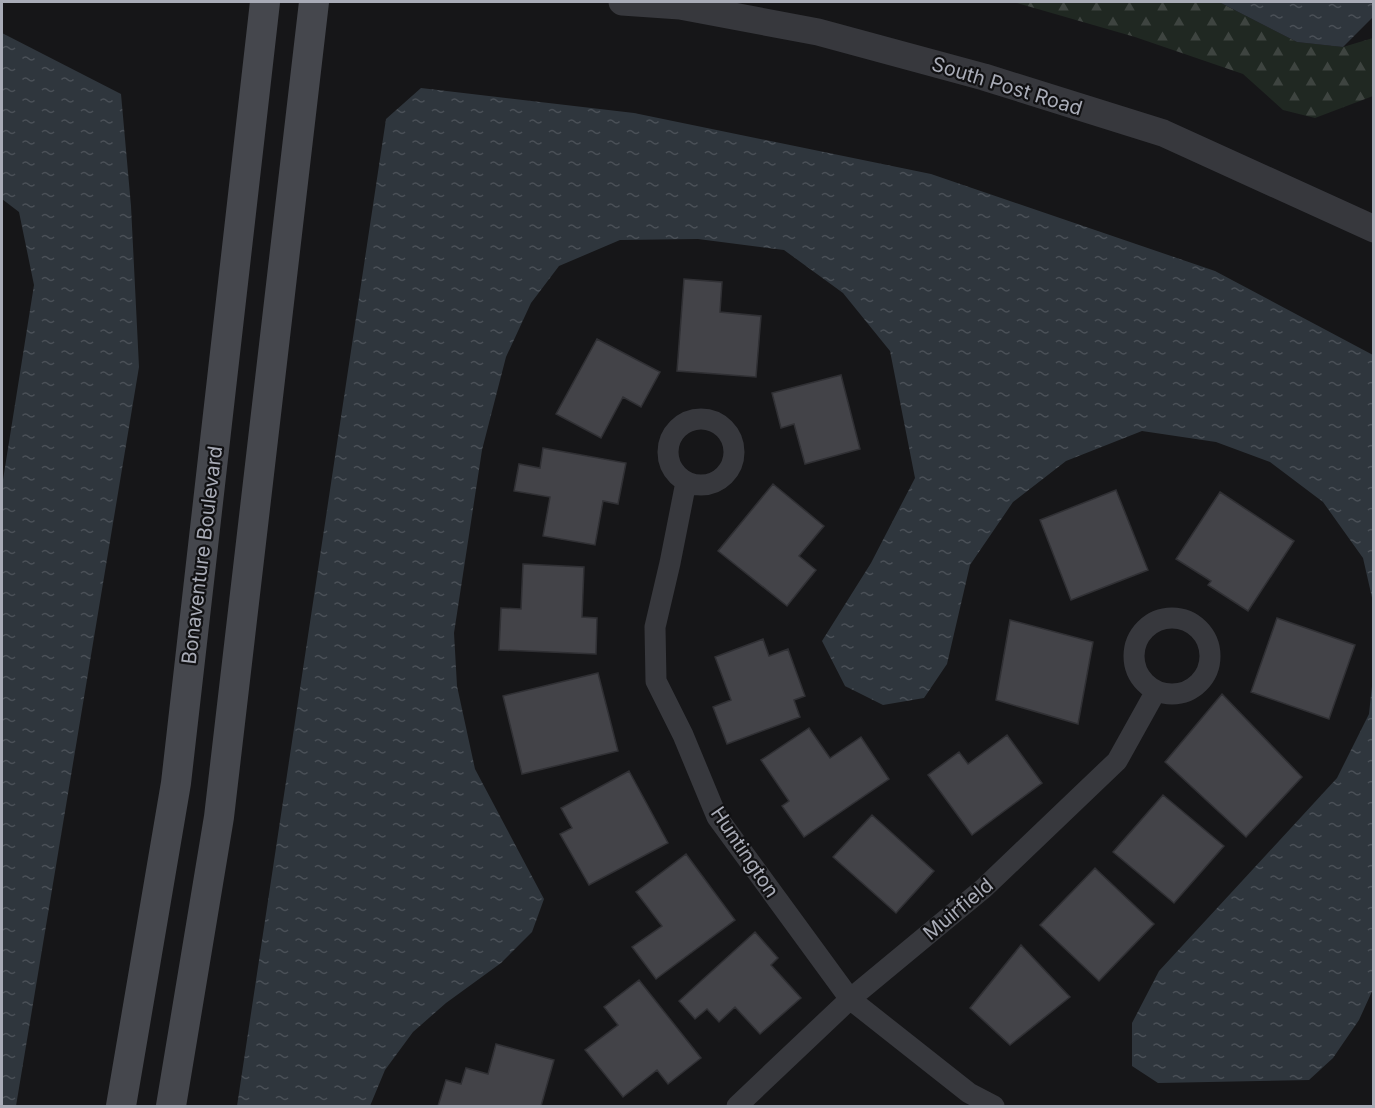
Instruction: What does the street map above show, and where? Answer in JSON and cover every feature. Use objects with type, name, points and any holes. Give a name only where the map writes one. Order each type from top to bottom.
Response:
[{"type":"main road","name":"Bonaventure Boulevard","points":[[121,1107],[176,783],[265,2]]},
{"type":"main road","points":[[171,1107],[219,817],[314,2]]},
{"type":"street","name":"South Post Road","points":[[622,2],[680,6],[818,32],[984,77],[1163,133],[1373,224]]},
{"type":"street","name":"Huntington","points":[[686,482],[655,627],[656,681],[683,735],[717,817],[850,999],[969,1093],[994,1107]]},
{"type":"street","name":"Muirfield","points":[[737,1107],[850,999],[984,888],[1117,761],[1156,691]]},
{"type":"green space","points":[[1013,2],[1219,2],[1297,42],[1343,47],[1373,38],[1373,96],[1315,118],[1283,110],[1243,74],[1135,37]]},
{"type":"water","points":[[1219,2],[1373,2],[1373,17],[1343,47],[1297,42]]},
{"type":"water","points":[[2,33],[121,94],[131,206],[139,367],[16,1106],[2,1106],[2,486],[34,285],[19,212],[2,199]]},
{"type":"water","points":[[421,88],[634,113],[931,174],[1215,271],[1373,355],[1373,602],[1363,558],[1323,502],[1270,462],[1216,442],[1142,431],[1066,461],[1013,502],[970,565],[947,664],[924,698],[883,705],[845,686],[822,641],[871,563],[915,478],[890,351],[843,293],[784,250],[698,239],[620,240],[559,266],[531,303],[506,357],[482,450],[454,633],[457,686],[475,769],[544,899],[532,932],[501,963],[446,1003],[413,1032],[385,1070],[370,1106],[237,1106],[386,119]]},
{"type":"water","points":[[1373,677],[1374,987],[1359,1020],[1333,1058],[1309,1080],[1158,1083],[1132,1066],[1132,1023],[1159,971],[1337,778],[1369,714]]},
{"type":"building","points":[[684,279],[722,282],[720,312],[761,316],[756,377],[677,371]]},
{"type":"building","points":[[597,339],[660,372],[641,407],[623,397],[601,438],[556,414]]},
{"type":"building","points":[[841,375],[860,449],[805,464],[794,424],[781,428],[772,393]]},
{"type":"building","points":[[543,448],[626,463],[618,504],[603,501],[595,545],[543,536],[550,497],[514,491],[519,464],[540,468]]},
{"type":"building","points":[[773,484],[824,526],[799,556],[816,570],[787,606],[718,551]]},
{"type":"building","points":[[1116,490],[1148,570],[1071,600],[1040,520]]},
{"type":"building","points":[[1220,492],[1294,541],[1248,611],[1208,585],[1211,581],[1176,559]]},
{"type":"building","points":[[523,564],[584,567],[582,617],[597,618],[596,654],[499,650],[501,608],[521,609]]},
{"type":"building","points":[[1277,618],[1355,645],[1329,719],[1251,692]]},
{"type":"building","points":[[1010,620],[1093,642],[1078,724],[996,700]]},
{"type":"building","points":[[763,639],[769,656],[788,649],[805,696],[794,700],[800,717],[727,744],[713,707],[731,700],[715,657]]},
{"type":"building","points":[[598,673],[618,751],[522,774],[503,696]]},
{"type":"building","points":[[1222,694],[1302,777],[1246,837],[1165,762]]},
{"type":"building","points":[[809,728],[830,758],[861,737],[889,779],[804,837],[782,806],[789,801],[761,760]]},
{"type":"building","points":[[1007,735],[1042,783],[972,835],[928,775],[959,752],[968,764]]},
{"type":"building","points":[[629,771],[668,843],[589,885],[560,834],[572,828],[561,808]]},
{"type":"building","points":[[1163,795],[1224,846],[1174,903],[1113,852]]},
{"type":"building","points":[[872,815],[934,871],[896,913],[833,857]]},
{"type":"building","points":[[686,854],[735,920],[656,979],[632,947],[662,926],[636,892]]},
{"type":"building","points":[[1095,868],[1154,924],[1099,981],[1040,925]]},
{"type":"building","points":[[755,932],[778,958],[771,965],[801,998],[760,1034],[735,1007],[719,1022],[707,1009],[695,1019],[679,1001]]},
{"type":"building","points":[[1021,945],[1070,997],[1010,1045],[970,1008]]},
{"type":"building","points":[[639,980],[701,1058],[668,1084],[657,1070],[623,1097],[585,1050],[618,1025],[604,1007]]},
{"type":"building","points":[[496,1044],[554,1060],[541,1106],[438,1106],[446,1080],[461,1084],[466,1068],[488,1074]]}]
